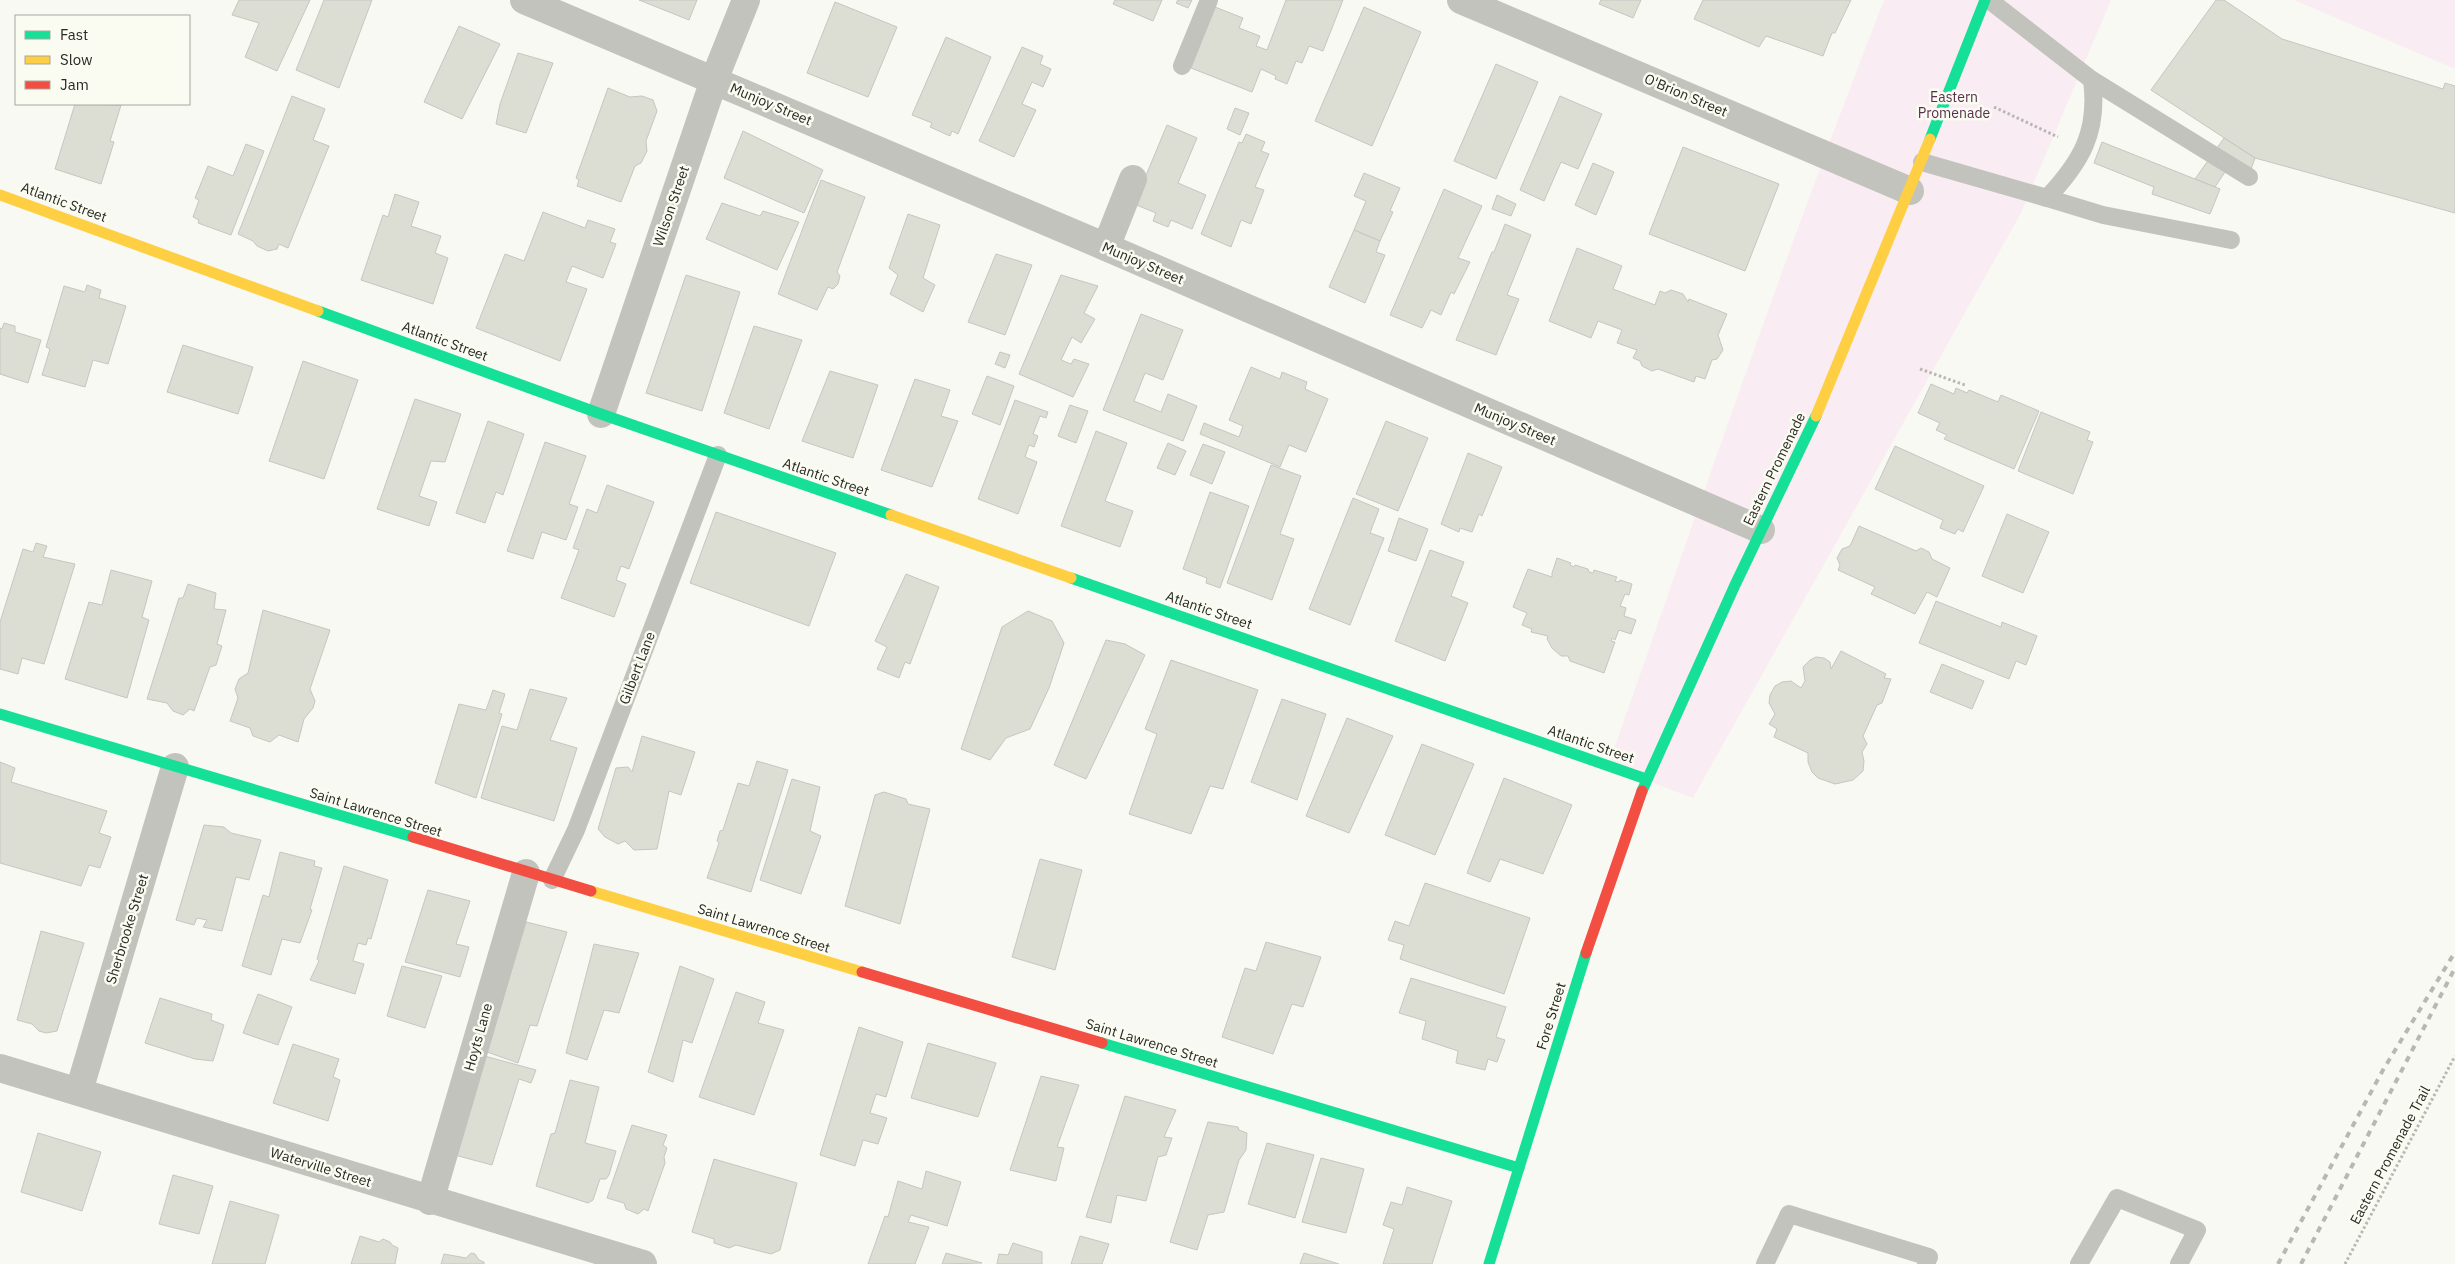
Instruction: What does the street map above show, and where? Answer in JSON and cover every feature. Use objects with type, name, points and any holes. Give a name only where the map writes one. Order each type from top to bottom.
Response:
[{"type":"street","name":"Munjoy Street","points":[[524,0],[1106,246],[1761,530]]},
{"type":"street","name":"Wilson Street","points":[[601,414],[714,80],[746,0]]},
{"type":"street","name":"O'Brion Street","points":[[1461,0],[1910,191]]},
{"type":"street","name":"Eastern Promenade","points":[[1646,778],[1826,394],[1922,162],[1984,0]]},
{"type":"street","points":[[1106,246],[1133,179]]},
{"type":"street","name":"Atlantic Street","points":[[0,194],[601,414],[1646,778]]},
{"type":"street","name":"Saint Lawrence Street","points":[[0,714],[526,873],[1519,1168]]},
{"type":"street","name":"Sherbrooke Street","points":[[79,1091],[175,767]]},
{"type":"street","name":"Fore Street","points":[[1489,1264],[1590,941],[1646,778]]},
{"type":"street","name":"Hoyts Lane","points":[[430,1200],[526,873]]},
{"type":"street","name":"Waterville Street","points":[[0,1068],[643,1264]]},
{"type":"lane","points":[[1182,66],[1209,0]]},
{"type":"lane","points":[[1989,0],[2092,80],[2178,136],[2249,177]]},
{"type":"lane","points":[[2047,198],[2068,176],[2084,148],[2093,122],[2096,104],[2092,80]]},
{"type":"lane","points":[[1922,162],[2103,215],[2231,240]]},
{"type":"lane","name":"Gilbert Lane","points":[[552,880],[576,830],[718,455]]},
{"type":"lane","points":[[2079,1264],[2117,1198],[2196,1230],[2179,1264]]},
{"type":"lane","points":[[1765,1264],[1790,1214],[1929,1257],[1926,1264]]},
{"type":"path","points":[[1994,107],[2039,130],[2084,148]]},
{"type":"path","points":[[1920,369],[1965,385]]},
{"type":"path","name":"Eastern Promenade Trail","points":[[2345,1264],[2455,1056]]},
{"type":"green space","name":"Eastern Promenade","points":[[1884,0],[2111,0],[2021,213],[1693,798],[1608,766],[1777,286]]},
{"type":"green space","points":[[2294,0],[2455,0],[2455,69]]},
{"type":"building","points":[[239,0],[310,0],[277,71],[245,57],[259,23],[232,15]]},
{"type":"building","points":[[324,0],[372,0],[339,88],[296,70]]},
{"type":"building","points":[[639,0],[697,0],[689,20]]},
{"type":"building","points":[[1115,0],[1162,0],[1153,21],[1113,4]]},
{"type":"building","points":[[1178,0],[1192,0],[1188,8],[1176,3]]},
{"type":"building","points":[[1286,0],[1343,0],[1323,51],[1309,46],[1302,63],[1296,61],[1287,84],[1275,79],[1276,76],[1261,69],[1252,92],[1191,68],[1215,7],[1243,18],[1239,28],[1260,36],[1256,46],[1267,50]]},
{"type":"building","points":[[1601,0],[1641,0],[1633,18],[1599,4]]},
{"type":"building","points":[[1703,0],[1851,0],[1835,33],[1832,33],[1823,56],[1766,36],[1759,47],[1694,19]]},
{"type":"building","points":[[2216,0],[2224,0],[2282,39],[2443,89],[2445,83],[2455,86],[2455,213],[2255,158],[2151,90]]},
{"type":"building","points":[[835,2],[897,27],[868,97],[807,73]]},
{"type":"building","points":[[1364,7],[1421,32],[1372,146],[1315,121]]},
{"type":"building","points":[[459,26],[500,44],[462,119],[424,102]]},
{"type":"building","points":[[946,37],[991,57],[958,134],[952,131],[950,136],[930,127],[932,123],[912,115]]},
{"type":"building","points":[[1022,47],[1043,56],[1040,64],[1051,69],[1043,87],[1032,82],[1022,104],[1036,110],[1014,157],[979,141]]},
{"type":"building","points":[[518,53],[553,63],[526,133],[496,124],[500,104]]},
{"type":"building","points":[[1496,64],[1538,82],[1496,179],[1454,161]]},
{"type":"building","points":[[608,88],[630,97],[642,96],[653,100],[657,111],[646,141],[647,151],[641,163],[635,166],[621,202],[577,186],[579,180],[576,178]]},
{"type":"building","points":[[292,96],[325,109],[313,140],[329,146],[288,248],[279,244],[277,249],[268,251],[238,234]]},
{"type":"building","points":[[1560,96],[1602,114],[1578,169],[1561,162],[1544,201],[1520,190]]},
{"type":"building","points":[[75,105],[121,105],[110,141],[114,142],[101,184],[55,169]]},
{"type":"building","points":[[1235,108],[1249,113],[1240,135],[1227,129]]},
{"type":"building","points":[[1167,125],[1197,138],[1178,183],[1206,195],[1192,229],[1171,220],[1168,227],[1153,221],[1156,213],[1134,204]]},
{"type":"building","points":[[743,131],[823,170],[804,213],[724,178]]},
{"type":"building","points":[[1246,134],[1265,142],[1261,151],[1269,154],[1255,187],[1264,190],[1251,224],[1241,220],[1231,247],[1201,234],[1239,142],[1242,143]]},
{"type":"building","points":[[2224,138],[2255,158],[2250,172],[2229,166],[2215,187],[2195,179]]},
{"type":"building","points":[[2102,142],[2220,189],[2210,214],[2152,194],[2154,187],[2094,163]]},
{"type":"building","points":[[246,144],[264,151],[231,235],[198,223],[199,220],[193,217],[199,200],[195,198],[208,166],[233,176]]},
{"type":"building","points":[[1683,147],[1779,184],[1745,271],[1649,234]]},
{"type":"building","points":[[1593,163],[1614,172],[1596,215],[1575,205]]},
{"type":"building","points":[[1364,173],[1400,188],[1390,211],[1393,212],[1380,241],[1354,230],[1366,201],[1354,196]]},
{"type":"building","points":[[821,180],[865,197],[837,272],[840,276],[838,284],[833,289],[828,287],[817,310],[778,294]]},
{"type":"building","points":[[1444,189],[1482,206],[1458,258],[1470,262],[1454,294],[1451,292],[1441,315],[1431,310],[1422,328],[1390,315]]},
{"type":"building","points":[[395,194],[419,202],[411,226],[441,236],[435,253],[448,258],[433,304],[361,280],[383,215],[388,217]]},
{"type":"building","points":[[1497,195],[1516,204],[1511,216],[1492,209]]},
{"type":"building","points":[[722,203],[760,216],[763,211],[799,222],[777,270],[706,239]]},
{"type":"building","points":[[543,212],[585,228],[588,220],[615,229],[610,242],[616,244],[603,278],[572,266],[566,282],[587,289],[560,361],[476,328],[505,254],[524,261]]},
{"type":"building","points":[[908,214],[940,225],[923,278],[935,285],[923,312],[890,294],[898,275],[889,268]]},
{"type":"building","points":[[1505,224],[1531,235],[1507,295],[1519,299],[1496,355],[1456,340]]},
{"type":"building","points":[[1354,230],[1380,241],[1376,252],[1385,255],[1365,303],[1329,287]]},
{"type":"building","points":[[1577,248],[1622,266],[1613,289],[1655,305],[1660,291],[1665,293],[1671,290],[1683,294],[1688,302],[1689,299],[1727,314],[1718,335],[1723,350],[1717,359],[1712,360],[1705,379],[1696,376],[1694,382],[1658,369],[1652,371],[1642,366],[1640,361],[1633,358],[1637,350],[1617,343],[1622,330],[1598,321],[1591,338],[1549,321]]},
{"type":"building","points":[[996,254],[1032,265],[1005,335],[968,322]]},
{"type":"building","points":[[686,275],[740,292],[702,411],[646,393]]},
{"type":"building","points":[[1061,275],[1098,286],[1084,313],[1095,319],[1081,343],[1072,337],[1061,360],[1071,364],[1074,359],[1089,364],[1073,397],[1019,374]]},
{"type":"building","points":[[87,285],[101,290],[99,298],[126,306],[108,364],[93,360],[85,387],[42,375],[50,349],[46,347],[64,286],[85,292]]},
{"type":"building","points":[[1141,314],[1183,330],[1163,380],[1145,373],[1134,401],[1161,412],[1168,394],[1197,406],[1183,441],[1103,410]]},
{"type":"building","points":[[4,323],[15,326],[15,332],[41,340],[28,383],[0,374],[0,328],[2,329]]},
{"type":"building","points":[[754,326],[802,340],[769,429],[724,413]]},
{"type":"building","points":[[183,345],[253,367],[238,414],[167,392]]},
{"type":"building","points":[[1000,352],[1010,355],[1005,368],[995,364]]},
{"type":"building","points":[[303,361],[358,380],[324,479],[269,461]]},
{"type":"building","points":[[1251,367],[1280,379],[1282,372],[1307,382],[1305,389],[1328,399],[1306,452],[1289,445],[1280,467],[1200,434],[1204,423],[1239,437],[1243,426],[1229,420]]},
{"type":"building","points":[[830,371],[878,385],[853,458],[802,441]]},
{"type":"building","points":[[987,376],[1014,386],[1000,425],[972,414]]},
{"type":"building","points":[[915,379],[950,390],[941,416],[958,421],[932,487],[881,470]]},
{"type":"building","points":[[1931,384],[1954,394],[1956,388],[1967,393],[1969,390],[1998,402],[2001,395],[2039,411],[2014,469],[1944,439],[1947,435],[1936,430],[1940,423],[1918,413]]},
{"type":"building","points":[[415,399],[461,414],[445,462],[431,461],[419,496],[437,502],[429,526],[377,509]]},
{"type":"building","points":[[1015,400],[1048,412],[1046,418],[1040,416],[1033,434],[1038,436],[1034,447],[1029,445],[1025,457],[1037,462],[1018,514],[978,499]]},
{"type":"building","points":[[1070,405],[1088,411],[1076,443],[1058,436]]},
{"type":"building","points":[[2041,412],[2090,432],[2087,440],[2093,442],[2073,494],[2018,471]]},
{"type":"building","points":[[488,421],[524,434],[503,495],[496,492],[485,523],[456,513]]},
{"type":"building","points":[[1386,421],[1428,438],[1398,511],[1356,494]]},
{"type":"building","points":[[1096,431],[1127,443],[1105,501],[1133,511],[1120,547],[1061,526]]},
{"type":"building","points":[[545,442],[586,456],[569,504],[578,507],[566,540],[542,532],[533,559],[507,551]]},
{"type":"building","points":[[1168,443],[1186,451],[1175,475],[1157,468]]},
{"type":"building","points":[[1203,444],[1225,452],[1212,484],[1190,475]]},
{"type":"building","points":[[1895,446],[1984,486],[1963,532],[1958,529],[1955,534],[1940,528],[1943,520],[1875,489]]},
{"type":"building","points":[[1468,453],[1502,467],[1482,516],[1479,514],[1472,532],[1460,528],[1459,532],[1441,524]]},
{"type":"building","points":[[1271,465],[1301,476],[1280,534],[1294,539],[1272,600],[1227,583]]},
{"type":"building","points":[[607,485],[654,502],[629,569],[621,566],[616,580],[626,584],[614,617],[561,598],[579,550],[573,548],[587,509],[597,513]]},
{"type":"building","points":[[1210,492],[1249,506],[1220,588],[1206,583],[1207,578],[1183,569]]},
{"type":"building","points":[[1353,498],[1379,509],[1370,533],[1384,538],[1350,625],[1309,609]]},
{"type":"building","points":[[716,512],[836,553],[809,626],[690,583]]},
{"type":"building","points":[[2007,514],[2049,532],[2023,593],[1982,576]]},
{"type":"building","points":[[1399,518],[1428,529],[1416,561],[1388,551]]},
{"type":"building","points":[[1859,526],[1916,551],[1921,548],[1929,552],[1932,559],[1950,568],[1937,597],[1927,592],[1915,614],[1871,594],[1875,587],[1838,570],[1840,565],[1837,558],[1842,549],[1850,546]]},
{"type":"building","points":[[36,543],[47,546],[43,557],[75,564],[44,664],[22,658],[18,674],[0,669],[0,622],[23,549],[33,552]]},
{"type":"building","points":[[1430,550],[1464,562],[1451,596],[1468,603],[1445,661],[1395,641]]},
{"type":"building","points":[[1557,558],[1571,563],[1570,565],[1574,567],[1575,565],[1588,569],[1589,572],[1593,573],[1594,570],[1617,577],[1615,581],[1619,582],[1620,580],[1632,584],[1629,595],[1625,594],[1620,606],[1626,608],[1624,616],[1636,620],[1631,634],[1619,630],[1615,640],[1612,638],[1611,641],[1615,642],[1604,673],[1570,661],[1568,656],[1561,656],[1552,648],[1547,639],[1548,636],[1531,632],[1532,629],[1522,625],[1527,613],[1513,607],[1528,569],[1552,577]]},
{"type":"building","points":[[111,570],[152,581],[142,617],[149,620],[127,698],[65,679],[89,602],[102,605]]},
{"type":"building","points":[[906,574],[939,587],[910,664],[905,662],[899,678],[877,669],[887,647],[875,641]]},
{"type":"building","points":[[188,584],[216,593],[214,609],[226,610],[217,644],[222,646],[216,665],[210,667],[194,711],[190,709],[183,715],[173,711],[167,703],[147,699],[179,598],[183,598]]},
{"type":"building","points":[[1936,601],[2001,627],[2002,622],[2037,636],[2026,665],[2016,661],[2009,679],[1919,643]]},
{"type":"building","points":[[263,610],[330,630],[310,689],[315,701],[313,708],[304,719],[298,742],[279,735],[270,742],[253,736],[250,728],[230,721],[238,698],[235,689],[239,679],[248,673]]},
{"type":"building","points":[[1028,611],[1052,621],[1064,643],[1049,688],[1030,729],[1006,738],[990,760],[961,749],[1002,627]]},
{"type":"building","points":[[1106,640],[1125,644],[1145,655],[1086,779],[1054,765]]},
{"type":"building","points":[[1841,651],[1886,674],[1884,678],[1891,679],[1882,703],[1877,705],[1863,736],[1867,744],[1862,752],[1864,761],[1863,771],[1853,780],[1835,784],[1818,778],[1812,772],[1808,762],[1808,753],[1774,737],[1777,729],[1769,724],[1775,714],[1769,703],[1770,695],[1775,686],[1782,682],[1791,681],[1801,688],[1805,681],[1803,667],[1810,660],[1816,657],[1824,658],[1830,662],[1831,669]]},
{"type":"building","points":[[1171,660],[1258,690],[1223,789],[1210,786],[1191,834],[1129,814],[1157,734],[1145,729]]},
{"type":"building","points":[[1942,664],[1984,681],[1972,709],[1930,692]]},
{"type":"building","points":[[530,689],[567,698],[550,740],[577,748],[554,821],[481,798],[502,726],[517,730]]},
{"type":"building","points":[[493,690],[505,694],[499,713],[502,714],[476,798],[435,783],[459,704],[486,710]]},
{"type":"building","points":[[1282,699],[1326,714],[1297,800],[1251,782]]},
{"type":"building","points":[[1347,718],[1393,736],[1349,833],[1306,816]]},
{"type":"building","points":[[642,736],[695,752],[681,795],[669,791],[657,849],[634,850],[625,841],[618,844],[605,837],[598,829],[616,768],[628,767],[632,772]]},
{"type":"building","points":[[1422,744],[1474,764],[1435,855],[1385,835]]},
{"type":"building","points":[[757,761],[788,770],[751,892],[707,878],[719,843],[717,841],[720,831],[723,830],[738,783],[749,786]]},
{"type":"building","points":[[0,762],[15,768],[11,782],[107,811],[99,833],[111,837],[100,868],[89,865],[81,886],[0,863]]},
{"type":"building","points":[[1504,778],[1572,805],[1543,874],[1500,859],[1490,882],[1467,873]]},
{"type":"building","points":[[792,779],[820,787],[810,831],[821,836],[801,894],[760,880]]},
{"type":"building","points":[[884,792],[906,799],[908,804],[930,809],[900,924],[845,906],[875,795]]},
{"type":"building","points":[[204,825],[224,827],[231,833],[261,840],[249,880],[236,877],[222,931],[203,927],[207,920],[197,918],[194,925],[176,920]]},
{"type":"building","points":[[280,852],[315,861],[314,866],[322,868],[310,909],[312,910],[300,943],[282,939],[271,975],[242,966],[263,895],[269,897]]},
{"type":"building","points":[[1040,859],[1082,870],[1055,970],[1012,957]]},
{"type":"building","points":[[344,866],[388,880],[371,939],[368,938],[366,945],[358,943],[353,961],[364,964],[355,994],[310,980],[319,961],[317,959]]},
{"type":"building","points":[[1425,883],[1530,918],[1504,994],[1400,959],[1404,945],[1388,940],[1395,921],[1409,926]]},
{"type":"building","points":[[428,890],[470,901],[456,944],[469,947],[460,977],[405,962]]},
{"type":"building","points":[[526,922],[567,932],[537,1026],[530,1025],[518,1063],[487,1052]]},
{"type":"building","points":[[41,931],[84,943],[57,1031],[46,1033],[39,1031],[32,1024],[17,1020]]},
{"type":"building","points":[[1266,942],[1321,957],[1303,1007],[1292,1004],[1273,1054],[1222,1037],[1245,968],[1256,971]]},
{"type":"building","points":[[594,944],[639,953],[619,1013],[604,1010],[587,1060],[566,1053]]},
{"type":"building","points":[[402,966],[442,976],[425,1028],[387,1016]]},
{"type":"building","points":[[680,966],[714,979],[692,1043],[683,1040],[673,1082],[648,1072]]},
{"type":"building","points":[[1411,978],[1506,1007],[1496,1037],[1505,1040],[1497,1062],[1488,1059],[1485,1070],[1456,1063],[1458,1051],[1422,1039],[1426,1021],[1399,1013]]},
{"type":"building","points":[[736,992],[765,1002],[758,1023],[784,1030],[754,1115],[699,1097]]},
{"type":"building","points":[[258,994],[292,1007],[278,1045],[243,1033]]},
{"type":"building","points":[[160,998],[212,1014],[211,1020],[224,1025],[213,1061],[195,1059],[145,1043]]},
{"type":"building","points":[[859,1027],[903,1042],[886,1097],[876,1094],[870,1113],[887,1118],[878,1144],[863,1140],[855,1166],[820,1155]]},
{"type":"building","points":[[928,1043],[996,1063],[978,1117],[911,1098]]},
{"type":"building","points":[[293,1044],[339,1059],[333,1077],[340,1080],[328,1121],[273,1103]]},
{"type":"building","points":[[481,1055],[536,1070],[531,1083],[519,1079],[492,1165],[451,1154]]},
{"type":"building","points":[[1041,1076],[1079,1085],[1057,1147],[1064,1148],[1056,1181],[1010,1170]]},
{"type":"building","points":[[570,1080],[599,1087],[585,1143],[616,1151],[609,1175],[606,1179],[600,1179],[593,1200],[588,1203],[536,1186],[551,1134],[555,1133]]},
{"type":"building","points":[[1125,1096],[1176,1110],[1164,1137],[1172,1138],[1166,1155],[1158,1157],[1146,1201],[1117,1195],[1111,1223],[1086,1217]]},
{"type":"building","points":[[1208,1122],[1238,1127],[1239,1130],[1247,1133],[1246,1150],[1239,1160],[1224,1212],[1208,1215],[1197,1250],[1170,1242]]},
{"type":"building","points":[[632,1125],[667,1135],[663,1145],[667,1148],[664,1157],[665,1163],[648,1211],[644,1209],[638,1214],[626,1209],[624,1203],[607,1198]]},
{"type":"building","points":[[38,1133],[101,1152],[82,1211],[21,1192]]},
{"type":"building","points":[[1267,1143],[1314,1155],[1295,1218],[1248,1204]]},
{"type":"building","points":[[1321,1158],[1364,1169],[1346,1233],[1302,1222]]},
{"type":"building","points":[[714,1159],[797,1183],[780,1250],[771,1254],[736,1245],[729,1248],[714,1243],[714,1239],[692,1232]]},
{"type":"building","points":[[926,1171],[961,1182],[947,1226],[911,1215],[908,1222],[929,1227],[915,1264],[868,1264],[885,1216],[888,1217],[898,1181],[922,1189]]},
{"type":"building","points":[[173,1175],[213,1186],[199,1234],[159,1224]]},
{"type":"building","points":[[1407,1187],[1452,1201],[1432,1264],[1383,1264],[1394,1229],[1383,1225],[1391,1202],[1402,1205]]},
{"type":"building","points":[[230,1201],[279,1215],[265,1264],[212,1264]]},
{"type":"building","points":[[360,1236],[379,1242],[383,1239],[398,1248],[395,1264],[351,1264]]},
{"type":"building","points":[[1080,1236],[1109,1244],[1102,1264],[1071,1264]]},
{"type":"building","points":[[1013,1243],[1042,1252],[1042,1264],[997,1264],[999,1254],[1008,1255]]},
{"type":"building","points":[[471,1253],[475,1254],[484,1264],[441,1264],[444,1254],[466,1258]]},
{"type":"building","points":[[946,1253],[982,1263],[942,1264]]},
{"type":"building","points":[[1304,1253],[1339,1264],[1300,1264]]},
{"type":"railway","points":[[2278,1264],[2383,1070],[2455,952]]},
{"type":"railway","points":[[2301,1264],[2455,968]]},
{"type":"traffic: fast","points":[[1930,139],[1985,0]]},
{"type":"traffic: fast","points":[[318,311],[601,414],[891,515]]},
{"type":"traffic: fast","points":[[1642,791],[1735,585],[1816,416]]},
{"type":"traffic: fast","points":[[1071,578],[1646,779]]},
{"type":"traffic: fast","points":[[0,714],[413,837]]},
{"type":"traffic: fast","points":[[1489,1264],[1586,953]]},
{"type":"traffic: fast","points":[[1102,1043],[1519,1168]]},
{"type":"traffic: slow","points":[[1816,416],[1930,139]]},
{"type":"traffic: slow","points":[[0,195],[318,311]]},
{"type":"traffic: slow","points":[[891,515],[1071,578]]},
{"type":"traffic: slow","points":[[591,891],[862,972]]},
{"type":"traffic: jam","points":[[1586,953],[1642,791]]},
{"type":"traffic: jam","points":[[413,837],[591,891]]},
{"type":"traffic: jam","points":[[862,972],[1102,1043]]}]
